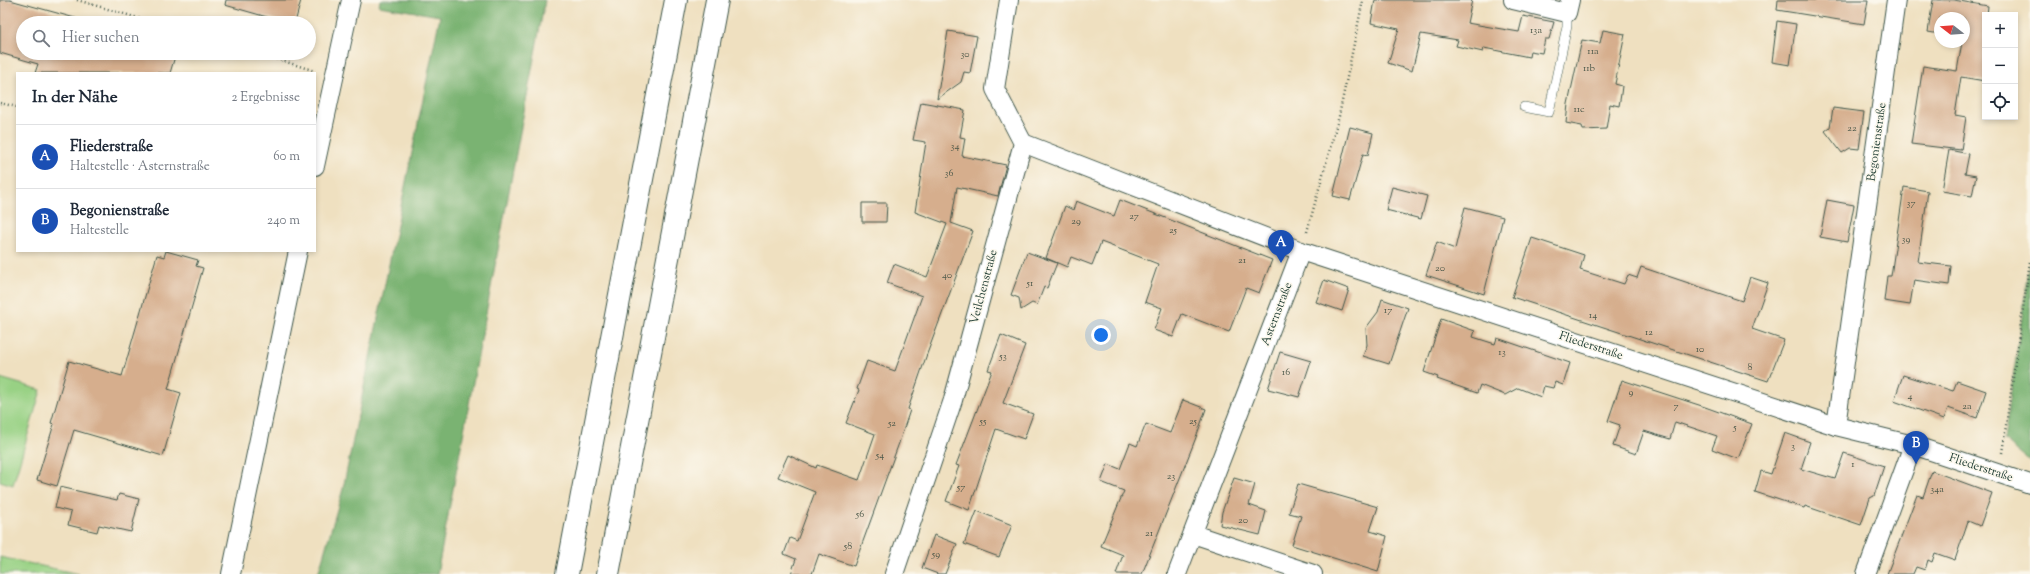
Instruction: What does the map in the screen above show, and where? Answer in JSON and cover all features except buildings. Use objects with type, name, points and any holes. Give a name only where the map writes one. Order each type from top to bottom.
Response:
[{"type":"highway","points":[[567,574],[676,0]]},
{"type":"highway","points":[[608,574],[717,0]]},
{"type":"street","points":[[316,161],[351,0]]},
{"type":"street","points":[[1009,0],[995,89],[1023,143]]},
{"type":"street","points":[[1513,0],[1568,6]]},
{"type":"street","name":"Begonienstraße","points":[[1836,426],[1896,0]]},
{"type":"street","name":"Fliederstraße","points":[[1023,143],[1302,251],[1836,426],[1913,445],[2030,484]]},
{"type":"street","name":"Veilchenstraße","points":[[894,574],[953,400],[1023,143]]},
{"type":"street","name":"Asternstraße","points":[[1178,574],[1302,251]]},
{"type":"street","points":[[231,574],[298,252]]},
{"type":"street","points":[[1866,574],[1913,445]]},
{"type":"street","points":[[1193,534],[1313,574]]},
{"type":"lane","points":[[1524,107],[1549,112],[1567,26],[1568,6]]},
{"type":"path","points":[[77,0],[131,16]]},
{"type":"path","points":[[1302,251],[1340,116],[1363,0]]},
{"type":"path","points":[[282,60],[322,73],[333,81]]},
{"type":"path","points":[[0,103],[16,108]]},
{"type":"path","points":[[1999,474],[2030,261]]},
{"type":"green space","points":[[380,0],[545,0],[437,574],[318,574],[343,489],[440,16],[379,6]]},
{"type":"green space","points":[[2030,262],[2030,461],[2004,440]]},
{"type":"green space","points":[[0,378],[41,390],[13,485],[0,481]]},
{"type":"green space","points":[[0,557],[79,574],[0,574]]},
{"type":"place","name":"Fliederstraße","points":[[1281,263]]},
{"type":"place","name":"Begonienstraße","points":[[1916,464]]}]
